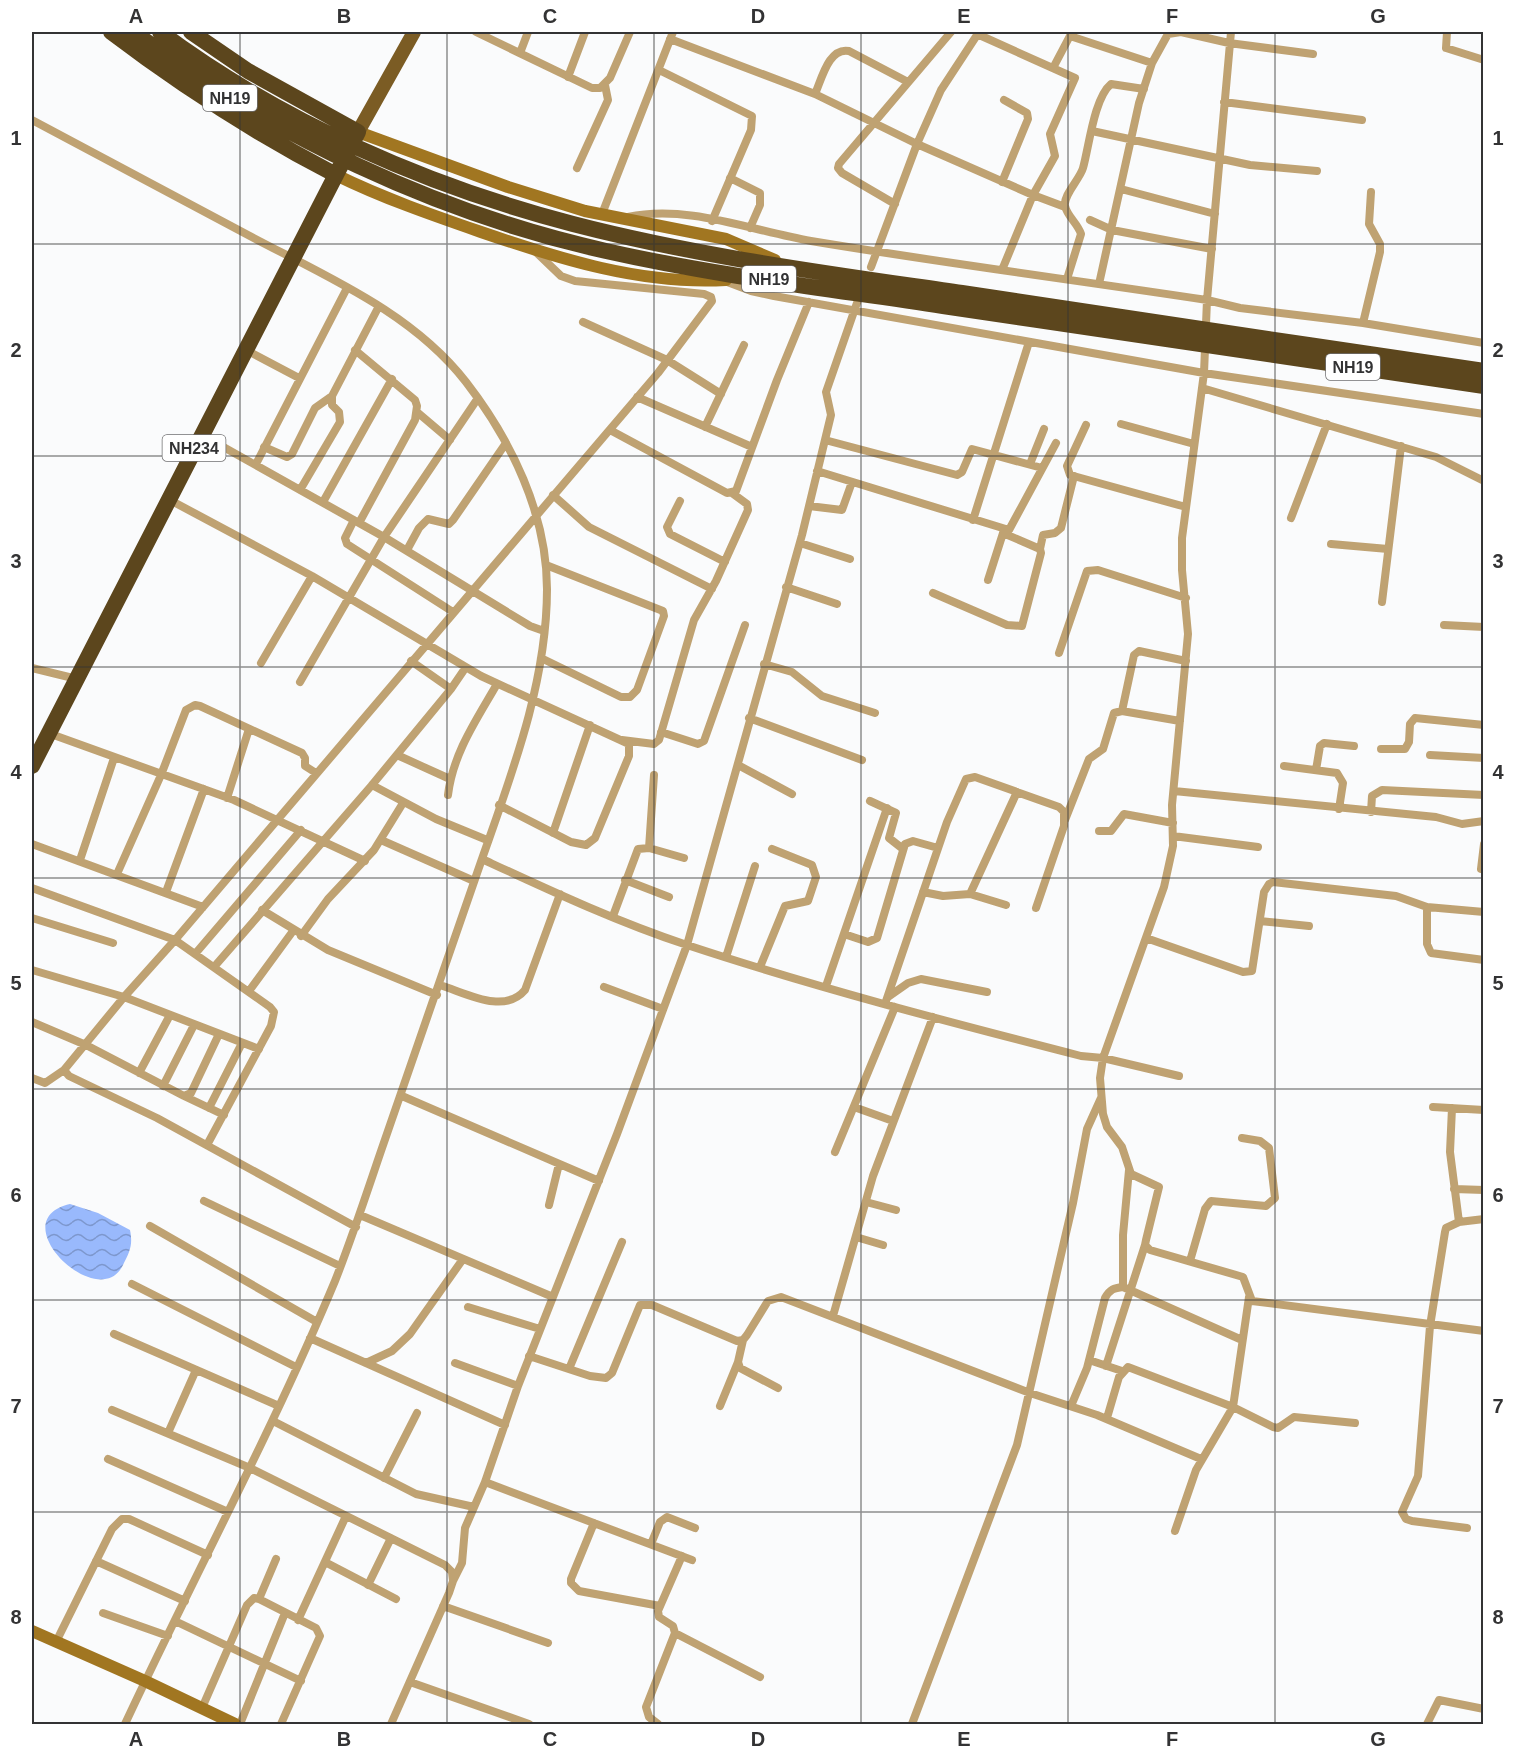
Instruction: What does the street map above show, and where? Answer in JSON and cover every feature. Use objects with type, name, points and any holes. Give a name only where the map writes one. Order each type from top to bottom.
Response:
[{"type":"highway","points":[[111,32],[152,63],[236,119],[336,175]]},
{"type":"highway","name":"NH19","points":[[133,32],[243,106],[358,166],[441,200],[570,241],[658,262],[1192,336]]},
{"type":"highway","name":"NH19","points":[[160,32],[266,101],[366,150],[406,168],[570,223],[653,242],[793,268],[1484,386]]},
{"type":"highway","points":[[191,32],[248,70],[358,132]]},
{"type":"highway","name":"NH234","points":[[32,766],[358,132]]},
{"type":"highway","name":"NH19","points":[[1223,341],[1484,371]]},
{"type":"main road","points":[[414,32],[358,132],[508,188],[602,214],[726,239],[793,268]]},
{"type":"main road","points":[[336,175],[401,204],[533,249],[626,273],[670,279],[722,280],[757,277]]},
{"type":"main road","points":[[32,1631],[238,1725]]},
{"type":"street","points":[[476,32],[592,88],[605,85]]},
{"type":"street","points":[[520,52],[528,32]]},
{"type":"street","points":[[568,77],[585,32]]},
{"type":"street","points":[[577,168],[608,100],[605,85],[630,32]]},
{"type":"street","points":[[895,204],[842,173],[838,168],[873,122],[951,32]]},
{"type":"street","points":[[1099,284],[1144,89],[1152,63],[1168,34],[1181,32],[1229,43],[1313,54]]},
{"type":"street","points":[[1128,1289],[1123,1235],[1129,1170],[1122,1148],[1107,1127],[1101,1098],[1103,1058],[1169,871],[1188,625],[1182,570],[1186,507],[1204,373],[1207,300],[1231,32]]},
{"type":"street","points":[[1447,32],[1446,48],[1483,59]]},
{"type":"street","points":[[871,267],[917,144],[941,90],[978,33],[1073,76],[1074,82],[1050,134],[1055,156],[1033,195],[1002,270]]},
{"type":"street","points":[[1053,68],[1071,34],[1152,63]]},
{"type":"street","points":[[602,214],[671,35],[815,94],[917,144],[1065,207],[1081,234],[1067,279]]},
{"type":"street","points":[[815,94],[834,53],[842,49],[908,82]]},
{"type":"street","points":[[658,70],[752,116],[751,130],[711,220]]},
{"type":"street","points":[[1065,207],[1082,171],[1092,131],[1108,87],[1117,85],[1144,89]]},
{"type":"street","points":[[1002,182],[1028,116],[1004,100]]},
{"type":"street","points":[[1224,102],[1362,120]]},
{"type":"street","points":[[32,120],[347,288],[379,306],[430,343],[478,398],[506,443],[536,514],[546,565],[547,589],[541,658],[517,756],[356,1227],[273,1420],[125,1725]]},
{"type":"street","points":[[1092,131],[1263,167],[1317,171]]},
{"type":"street","points":[[730,178],[760,193],[760,205],[750,228]]},
{"type":"street","points":[[1122,189],[1215,214]]},
{"type":"street","points":[[1363,323],[1380,252],[1380,244],[1369,224],[1371,192]]},
{"type":"street","points":[[621,218],[667,213],[877,251],[1207,300],[1240,308],[1363,323],[1484,343]]},
{"type":"street","points":[[1090,220],[1112,230],[1212,249]]},
{"type":"street","points":[[32,1078],[45,1083],[64,1070],[86,1045],[124,997],[279,819],[536,514],[610,430],[710,306],[711,297],[704,294],[575,281],[561,276],[533,249]]},
{"type":"street","points":[[722,280],[751,291],[854,311],[1204,373],[1484,414]]},
{"type":"street","points":[[256,464],[347,288]]},
{"type":"street","points":[[391,1725],[462,1563],[463,1536],[687,945],[764,664],[800,543],[831,415],[826,392],[858,300]]},
{"type":"street","points":[[732,493],[738,487],[809,302]]},
{"type":"street","points":[[300,490],[340,422],[339,412],[332,405],[332,396],[379,306]]},
{"type":"street","points":[[583,322],[667,360],[721,394]]},
{"type":"street","points":[[973,520],[992,453],[1029,342]]},
{"type":"street","points":[[705,427],[744,345]]},
{"type":"street","points":[[246,350],[299,378]]},
{"type":"street","points":[[355,350],[415,400],[417,412],[345,542],[453,612]]},
{"type":"street","points":[[323,502],[392,380]]},
{"type":"street","points":[[1202,388],[1436,457],[1484,481]]},
{"type":"street","points":[[264,447],[281,456],[287,457],[292,454],[315,408],[332,396]]},
{"type":"street","points":[[637,397],[752,447]]},
{"type":"street","points":[[300,682],[384,537],[478,398]]},
{"type":"street","points":[[417,412],[450,440]]},
{"type":"street","points":[[1120,424],[1194,444]]},
{"type":"street","points":[[1291,518],[1327,424]]},
{"type":"street","points":[[1086,425],[1067,466],[1074,476],[1186,507]]},
{"type":"street","points":[[1030,464],[1044,429]]},
{"type":"street","points":[[610,430],[732,493],[747,504],[748,510],[712,589],[694,620],[657,743],[622,740]]},
{"type":"street","points":[[201,435],[407,550],[530,626],[543,631]]},
{"type":"street","points":[[825,440],[957,475],[962,472],[972,449],[1042,468]]},
{"type":"street","points":[[407,550],[419,528],[428,519],[449,524],[453,520],[506,443]]},
{"type":"street","points":[[988,580],[1004,532],[1012,527],[1056,444]]},
{"type":"street","points":[[1382,602],[1401,446]]},
{"type":"street","points":[[817,471],[973,520],[1040,549]]},
{"type":"street","points":[[933,593],[1007,625],[1022,626],[1041,562],[1040,549],[1043,535],[1061,528],[1074,476]]},
{"type":"street","points":[[809,506],[842,510],[852,482]]},
{"type":"street","points":[[553,495],[588,527],[712,589]]},
{"type":"street","points":[[168,499],[312,576],[497,684],[629,744],[629,756],[595,838],[586,845],[580,845],[553,833],[499,805]]},
{"type":"street","points":[[680,501],[667,527],[670,534],[725,562]]},
{"type":"street","points":[[800,543],[850,559]]},
{"type":"street","points":[[1331,544],[1388,549]]},
{"type":"street","points":[[541,658],[621,697],[630,697],[637,690],[664,616],[663,611],[658,608],[631,600],[546,565]]},
{"type":"street","points":[[1059,653],[1087,571],[1098,570],[1186,598]]},
{"type":"street","points":[[261,663],[312,576]]},
{"type":"street","points":[[786,587],[837,604]]},
{"type":"street","points":[[661,732],[698,744],[704,741],[745,625]]},
{"type":"street","points":[[1444,625],[1484,627]]},
{"type":"street","points":[[1122,711],[1134,655],[1139,651],[1186,661]]},
{"type":"street","points":[[411,661],[451,689]]},
{"type":"street","points":[[764,664],[792,672],[822,696],[875,713]]},
{"type":"street","points":[[214,967],[372,785],[451,689],[466,667]]},
{"type":"street","points":[[32,668],[77,679]]},
{"type":"street","points":[[448,795],[450,779],[461,746],[497,684]]},
{"type":"street","points":[[117,874],[161,775],[186,710],[190,706],[200,706],[302,753],[305,766],[316,774]]},
{"type":"street","points":[[1036,908],[1065,820],[1089,759],[1101,753],[1114,713],[1122,711],[1180,721]]},
{"type":"street","points":[[749,718],[862,760]]},
{"type":"street","points":[[1381,749],[1405,749],[1409,742],[1410,724],[1415,718],[1484,725]]},
{"type":"street","points":[[553,833],[590,725]]},
{"type":"street","points":[[227,798],[249,729]]},
{"type":"street","points":[[48,734],[227,798],[279,819],[364,861]]},
{"type":"street","points":[[1316,770],[1320,746],[1324,743],[1354,746]]},
{"type":"street","points":[[397,755],[450,779]]},
{"type":"street","points":[[1430,755],[1484,758]]},
{"type":"street","points":[[80,860],[114,758]]},
{"type":"street","points":[[738,765],[792,794]]},
{"type":"street","points":[[1284,766],[1332,772],[1341,776],[1339,809]]},
{"type":"street","points":[[649,848],[654,775]]},
{"type":"street","points":[[886,1000],[961,784],[966,779],[975,777],[1059,807],[1065,820]]},
{"type":"street","points":[[372,785],[403,803],[487,840]]},
{"type":"street","points":[[166,892],[204,789]]},
{"type":"street","points":[[1371,812],[1372,796],[1382,790],[1484,795]]},
{"type":"street","points":[[1174,791],[1436,817],[1462,824],[1484,821]]},
{"type":"street","points":[[970,894],[1017,792]]},
{"type":"street","points":[[870,801],[896,813],[889,838],[903,849]]},
{"type":"street","points":[[249,991],[297,933],[364,861],[381,840],[403,803]]},
{"type":"street","points":[[826,987],[887,807]]},
{"type":"street","points":[[1099,831],[1111,831],[1124,814],[1173,823]]},
{"type":"street","points":[[195,954],[301,830]]},
{"type":"street","points":[[1173,836],[1258,848]]},
{"type":"street","points":[[381,840],[474,881]]},
{"type":"street","points":[[844,934],[868,942],[877,938],[903,849],[908,842],[913,840],[938,848]]},
{"type":"street","points":[[32,844],[202,907]]},
{"type":"street","points":[[1481,869],[1484,844]]},
{"type":"street","points":[[613,916],[638,849],[649,848],[684,858]]},
{"type":"street","points":[[760,967],[785,906],[808,901],[816,877],[812,865],[772,849]]},
{"type":"street","points":[[482,859],[560,894],[687,945],[826,987],[886,1000],[895,1006],[933,1017],[1081,1056],[1103,1058],[1179,1076]]},
{"type":"street","points":[[726,957],[755,866]]},
{"type":"street","points":[[625,880],[669,897]]},
{"type":"street","points":[[1146,938],[1248,973],[1254,967],[1266,887],[1273,882],[1396,896],[1427,907],[1484,912]]},
{"type":"street","points":[[32,888],[175,940],[249,991],[274,1012],[271,1026],[207,1145]]},
{"type":"street","points":[[923,892],[943,896],[970,894],[1006,904]]},
{"type":"street","points":[[440,985],[498,1003],[518,998],[525,990],[560,894]]},
{"type":"street","points":[[1427,907],[1427,944],[1431,953],[1484,960]]},
{"type":"street","points":[[262,910],[297,933],[355,963],[437,995]]},
{"type":"street","points":[[32,918],[113,944]]},
{"type":"street","points":[[1260,921],[1309,926]]},
{"type":"street","points":[[32,970],[124,997],[259,1049]]},
{"type":"street","points":[[886,1000],[908,983],[921,979],[987,992]]},
{"type":"street","points":[[604,987],[663,1009]]},
{"type":"street","points":[[835,1152],[895,1006]]},
{"type":"street","points":[[138,1073],[170,1015]]},
{"type":"street","points":[[833,1316],[866,1202],[893,1121],[933,1017]]},
{"type":"street","points":[[32,1022],[86,1045],[224,1115]]},
{"type":"street","points":[[163,1086],[194,1025]]},
{"type":"street","points":[[184,1096],[191,1093],[219,1034]]},
{"type":"street","points":[[209,1108],[242,1043]]},
{"type":"street","points":[[64,1070],[69,1076],[207,1145],[356,1227]]},
{"type":"street","points":[[402,1096],[599,1181]]},
{"type":"street","points":[[912,1725],[1013,1457],[1030,1393],[1087,1129],[1101,1098]]},
{"type":"street","points":[[854,1107],[893,1121]]},
{"type":"street","points":[[1433,1107],[1484,1110]]},
{"type":"street","points":[[1452,1108],[1450,1152],[1459,1222]]},
{"type":"street","points":[[1190,1261],[1205,1209],[1211,1200],[1266,1206],[1275,1198],[1269,1148],[1260,1141],[1242,1138]]},
{"type":"street","points":[[549,1205],[559,1164]]},
{"type":"street","points":[[1106,1366],[1128,1289],[1146,1245],[1159,1187],[1135,1176],[1129,1170]]},
{"type":"street","points":[[1455,1189],[1484,1190]]},
{"type":"street","points":[[204,1201],[340,1266]]},
{"type":"street","points":[[866,1202],[896,1210]]},
{"type":"street","points":[[360,1215],[553,1297]]},
{"type":"street","points":[[1467,1528],[1412,1521],[1403,1516],[1404,1506],[1418,1476],[1430,1326],[1444,1232],[1446,1228],[1459,1222],[1484,1219]]},
{"type":"street","points":[[150,1226],[317,1322]]},
{"type":"street","points":[[856,1237],[884,1245]]},
{"type":"street","points":[[569,1369],[622,1242]]},
{"type":"street","points":[[1146,1245],[1150,1250],[1243,1277],[1248,1284],[1249,1297],[1233,1407],[1201,1459],[1175,1531]]},
{"type":"street","points":[[366,1364],[392,1351],[410,1334],[463,1259]]},
{"type":"street","points":[[132,1284],[296,1367]]},
{"type":"street","points":[[1071,1406],[1089,1360],[1105,1298],[1109,1291],[1128,1289],[1242,1340]]},
{"type":"street","points":[[720,1406],[738,1362],[743,1340],[773,1297],[781,1297],[1030,1393],[1107,1418],[1201,1459]]},
{"type":"street","points":[[1249,1297],[1257,1302],[1430,1326],[1484,1331]]},
{"type":"street","points":[[530,1356],[606,1378],[612,1373],[636,1312],[640,1305],[645,1304],[727,1338],[743,1340]]},
{"type":"street","points":[[468,1307],[540,1329]]},
{"type":"street","points":[[114,1334],[279,1406]]},
{"type":"street","points":[[310,1338],[505,1425]]},
{"type":"street","points":[[1089,1360],[1122,1371],[1134,1368],[1197,1395],[1233,1407],[1278,1428],[1294,1417],[1355,1423]]},
{"type":"street","points":[[738,1362],[743,1372],[778,1388]]},
{"type":"street","points":[[455,1363],[518,1386]]},
{"type":"street","points":[[168,1433],[196,1370]]},
{"type":"street","points":[[1107,1418],[1122,1371]]},
{"type":"street","points":[[112,1410],[249,1468],[445,1565],[452,1572],[453,1581]]},
{"type":"street","points":[[384,1478],[417,1413]]},
{"type":"street","points":[[273,1420],[424,1497],[474,1507]]},
{"type":"street","points":[[108,1459],[228,1512]]},
{"type":"street","points":[[485,1482],[692,1560]]},
{"type":"street","points":[[298,1620],[346,1516]]},
{"type":"street","points":[[651,1544],[660,1522],[667,1517],[695,1528]]},
{"type":"street","points":[[56,1642],[112,1528],[122,1519],[129,1519],[207,1555]]},
{"type":"street","points":[[594,1523],[571,1579],[574,1588],[579,1591],[660,1606]]},
{"type":"street","points":[[368,1585],[391,1538]]},
{"type":"street","points":[[658,1725],[649,1717],[646,1707],[675,1634],[673,1626],[659,1617],[660,1606],[682,1556]]},
{"type":"street","points":[[259,1599],[276,1559]]},
{"type":"street","points":[[96,1561],[185,1601]]},
{"type":"street","points":[[325,1562],[396,1599]]},
{"type":"street","points":[[202,1708],[228,1645],[250,1600],[259,1599],[316,1628],[320,1636],[281,1725]]},
{"type":"street","points":[[443,1606],[548,1643]]},
{"type":"street","points":[[103,1613],[168,1636]]},
{"type":"street","points":[[238,1725],[285,1614]]},
{"type":"street","points":[[175,1621],[301,1681]]},
{"type":"street","points":[[675,1634],[760,1677]]},
{"type":"street","points":[[410,1682],[529,1725]]},
{"type":"street","points":[[1426,1725],[1438,1700],[1484,1709]]},
{"type":"water","points":[[70,1204],[98,1213],[130,1230],[129,1252],[123,1265],[111,1277],[95,1279],[77,1272],[61,1259],[50,1244],[45,1227],[51,1213]]}]
